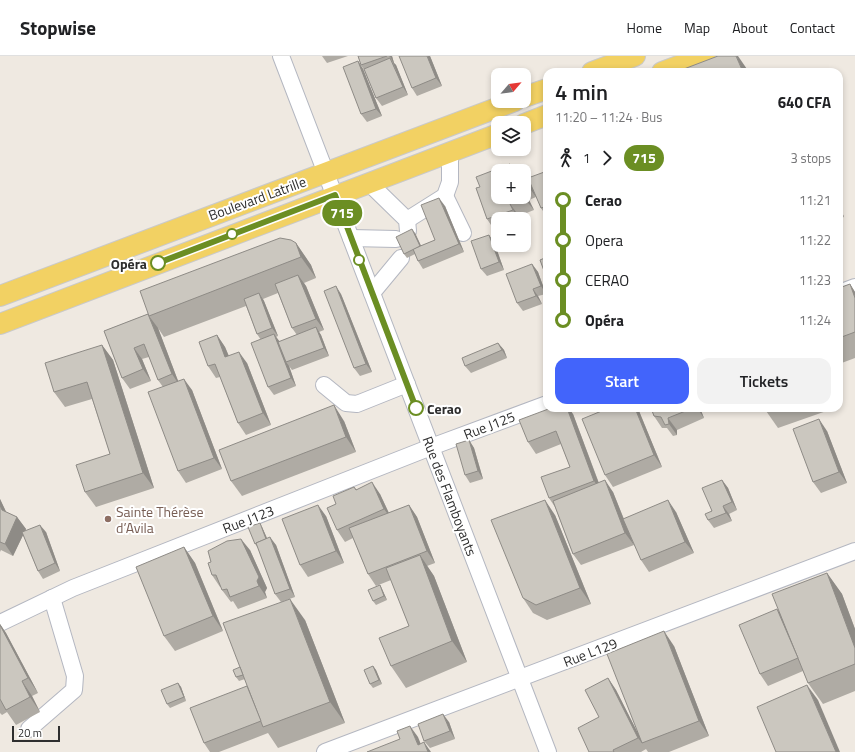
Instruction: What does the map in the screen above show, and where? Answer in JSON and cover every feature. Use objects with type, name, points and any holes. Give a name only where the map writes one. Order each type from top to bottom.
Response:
[{"type":"main road","points":[[602,68],[634,56]]},
{"type":"main road","points":[[673,68],[705,56]]},
{"type":"main road","points":[[531,95],[543,91]]},
{"type":"main road","name":"Boulevard Latrille","points":[[1,292],[326,173],[497,108]]},
{"type":"main road","points":[[531,121],[543,117]]},
{"type":"main road","name":"Boulevard Latrille","points":[[0,324],[491,137]]},
{"type":"street","name":"Rue des Flamboyants","points":[[281,56],[548,752]]},
{"type":"street","points":[[351,238],[402,238],[406,220],[445,196],[450,182],[450,152]]},
{"type":"street","points":[[369,182],[406,220]]},
{"type":"street","points":[[445,196],[463,233]]},
{"type":"street","points":[[372,293],[402,258]]},
{"type":"street","points":[[843,292],[855,287]]},
{"type":"street","points":[[324,385],[346,403],[357,404],[407,384]]},
{"type":"street","name":"Rue J125","points":[[431,447],[543,405]]},
{"type":"street","name":"Rue J123","points":[[0,623],[80,585],[431,447]]},
{"type":"street","name":"Rue L129","points":[[325,752],[855,551]]},
{"type":"street","points":[[29,729],[66,699],[74,690],[75,676],[52,598]]},
{"type":"building","points":[[358,56],[387,56],[361,65]]},
{"type":"building","points":[[399,56],[427,56],[436,78],[412,88]]},
{"type":"building","points":[[718,56],[736,56],[741,68],[686,68]]},
{"type":"building","points":[[390,58],[403,87],[376,98],[364,69]]},
{"type":"building","points":[[358,61],[376,109],[361,114],[343,67]]},
{"type":"building","points":[[491,171],[491,204],[510,204],[513,210],[507,212],[491,212],[491,218],[487,219],[476,188],[480,187],[476,177]]},
{"type":"building","points":[[543,172],[543,207],[541,208],[531,185],[531,177]]},
{"type":"building","points":[[439,198],[459,244],[418,261],[413,249],[435,240],[421,205]]},
{"type":"building","points":[[412,229],[420,246],[404,254],[396,237]]},
{"type":"building","points":[[489,235],[491,240],[491,252],[495,252],[499,262],[481,269],[471,241]]},
{"type":"building","points":[[280,238],[291,240],[296,243],[301,257],[149,316],[140,291]]},
{"type":"building","points":[[543,259],[543,268],[540,260]]},
{"type":"building","points":[[532,264],[541,286],[533,289],[536,296],[517,303],[506,274]]},
{"type":"building","points":[[298,275],[316,319],[292,328],[275,284]]},
{"type":"building","points":[[850,284],[855,298],[855,332],[843,336],[843,287]]},
{"type":"building","points":[[336,286],[366,364],[354,368],[324,291]]},
{"type":"building","points":[[259,293],[272,328],[257,334],[244,299]]},
{"type":"building","points":[[148,314],[172,374],[158,380],[144,344],[134,348],[143,369],[122,378],[104,331]]},
{"type":"building","points":[[316,327],[324,348],[286,362],[278,342]]},
{"type":"building","points":[[274,334],[291,378],[268,387],[251,343]]},
{"type":"building","points":[[217,335],[225,357],[239,352],[263,413],[238,423],[215,364],[208,366],[199,342]]},
{"type":"building","points":[[498,343],[502,350],[465,366],[462,358]]},
{"type":"building","points":[[102,345],[143,473],[85,492],[76,465],[110,454],[87,382],[54,392],[45,363]]},
{"type":"building","points":[[184,379],[214,458],[178,471],[148,392]]},
{"type":"building","points":[[334,405],[346,437],[231,481],[219,450]]},
{"type":"building","points":[[543,411],[568,412],[594,481],[549,498],[541,477],[570,467],[556,431],[528,442],[519,420]]},
{"type":"building","points":[[599,412],[637,412],[654,455],[605,475],[582,419]]},
{"type":"building","points":[[652,412],[683,412],[668,418],[669,424],[665,425],[661,417],[654,416]]},
{"type":"building","points":[[819,419],[839,472],[813,482],[793,429]]},
{"type":"building","points":[[469,440],[478,471],[465,475],[456,444]]},
{"type":"building","points":[[605,480],[625,533],[573,554],[553,501]]},
{"type":"building","points":[[722,480],[732,502],[723,506],[726,513],[708,520],[705,514],[712,511],[702,488]]},
{"type":"building","points":[[372,482],[384,509],[337,530],[327,508],[336,504],[333,496],[354,487],[356,490]]},
{"type":"building","points":[[545,500],[580,588],[536,605],[523,598],[491,520]]},
{"type":"building","points":[[668,500],[685,542],[641,560],[623,519]]},
{"type":"building","points":[[0,505],[2,510],[17,517],[5,544],[0,542]]},
{"type":"building","points":[[318,505],[336,551],[300,565],[282,519]]},
{"type":"building","points":[[409,505],[427,551],[368,574],[349,528]]},
{"type":"building","points":[[260,523],[266,539],[255,544],[248,527]]},
{"type":"building","points":[[40,525],[55,563],[38,571],[22,532]]},
{"type":"building","points":[[270,537],[290,589],[275,594],[256,543]]},
{"type":"building","points":[[241,539],[259,577],[257,581],[259,586],[230,597],[227,589],[222,590],[216,575],[212,575],[208,563],[211,562],[208,551],[227,541]]},
{"type":"building","points":[[184,547],[213,616],[164,636],[136,567]]},
{"type":"building","points":[[420,555],[452,641],[391,666],[379,638],[409,626],[386,568]]},
{"type":"building","points":[[827,573],[855,648],[855,664],[808,683],[772,594]]},
{"type":"building","points":[[380,585],[384,596],[373,601],[368,590]]},
{"type":"building","points":[[290,599],[330,702],[263,727],[223,623]]},
{"type":"building","points":[[777,609],[798,658],[760,674],[739,625]]},
{"type":"building","points":[[0,625],[28,678],[22,681],[30,697],[6,710],[0,699]]},
{"type":"building","points":[[664,631],[699,721],[642,743],[607,654]]},
{"type":"building","points":[[373,666],[379,680],[370,684],[364,670]]},
{"type":"building","points":[[240,667],[243,675],[236,677],[233,670]]},
{"type":"building","points":[[608,678],[638,738],[613,750],[614,752],[589,752],[578,728],[599,717],[585,690]]},
{"type":"building","points":[[178,683],[184,697],[167,704],[161,690]]},
{"type":"building","points":[[807,685],[836,752],[776,752],[757,707]]},
{"type":"building","points":[[247,686],[261,721],[204,743],[190,708]]},
{"type":"building","points":[[443,714],[450,731],[424,741],[418,724]]},
{"type":"building","points":[[410,726],[418,745],[424,742],[428,752],[367,752],[400,739],[397,731]]},
{"type":"bus line","name":"715","points":[[158,263],[335,195],[416,408]]},
{"type":"place","name":"Opéra","points":[[158,263]]},
{"type":"place","name":"Cerao","points":[[416,408]]},
{"type":"place","name":"Sainte Thérèse d’Avila","points":[[108,519]]}]
